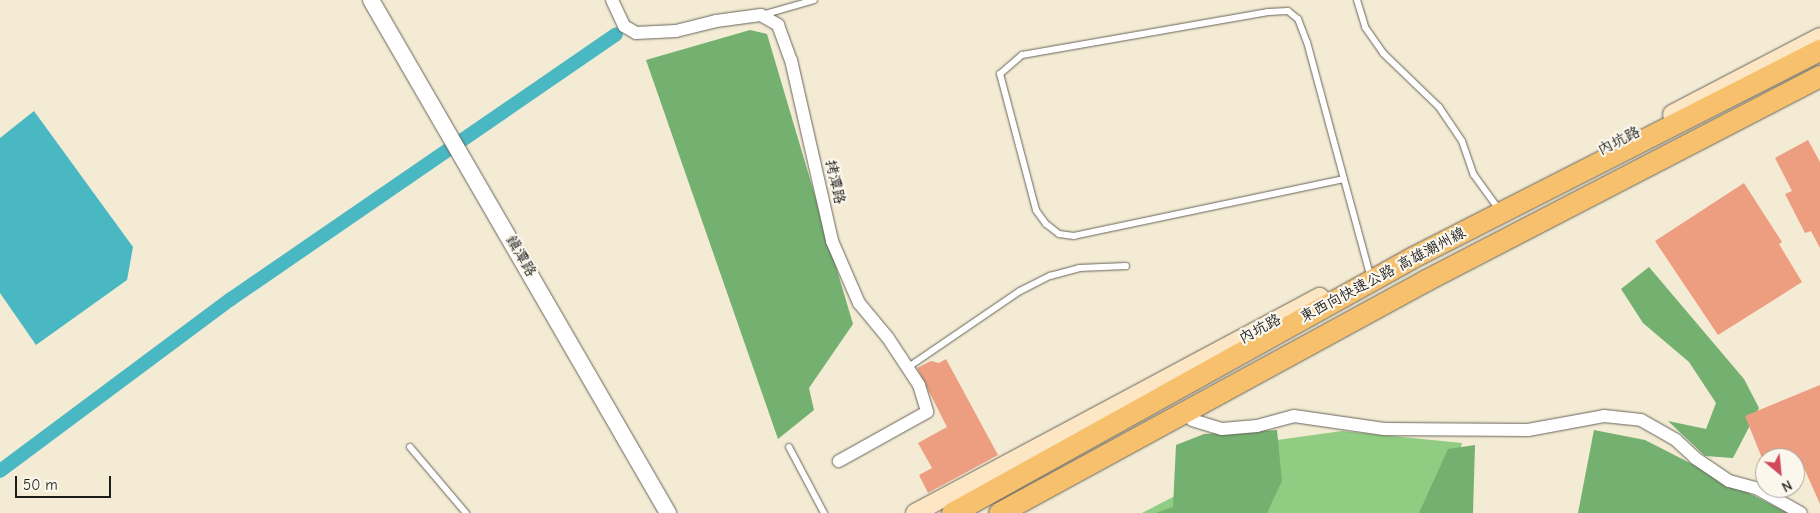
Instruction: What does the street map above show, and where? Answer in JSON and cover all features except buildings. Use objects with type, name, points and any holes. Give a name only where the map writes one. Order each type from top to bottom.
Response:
[{"type":"highway","name":"東西向快速公路 高雄潮州線","points":[[952,513],[1413,257],[1820,50]]},
{"type":"highway","name":"東西向快速公路 高雄潮州線","points":[[999,513],[1426,280],[1820,76]]},
{"type":"main road","name":"內坑路","points":[[915,513],[1496,204],[1820,37]]},
{"type":"main road","points":[[1021,512],[1440,284],[1820,88]]},
{"type":"street","name":"鎮潭路","points":[[371,0],[668,513]]},
{"type":"street","points":[[612,0],[624,26],[636,33],[676,31],[716,21],[761,15]]},
{"type":"street","name":"拷潭路","points":[[761,15],[778,25],[791,60],[832,241],[848,282],[859,303],[888,338],[919,385],[927,412],[839,461]]},
{"type":"street","points":[[1192,420],[1222,429],[1257,426],[1294,416],[1384,429],[1528,430],[1604,416],[1641,420],[1676,440],[1695,458],[1729,481],[1758,489],[1801,513]]},
{"type":"lane","points":[[761,15],[814,0]]},
{"type":"lane","points":[[1357,0],[1365,27],[1383,53],[1440,106],[1462,141],[1474,175],[1496,204]]},
{"type":"lane","points":[[1344,178],[1074,236],[1059,234],[1046,224],[1036,210],[1000,74],[1022,55],[1268,12],[1288,12],[1298,19],[1307,42],[1344,178],[1369,271]]},
{"type":"lane","points":[[907,368],[1020,291],[1050,276],[1079,268],[1126,266]]},
{"type":"lane","points":[[410,447],[466,513]]},
{"type":"lane","points":[[789,447],[824,513]]},
{"type":"green space","points":[[750,30],[767,34],[853,324],[809,388],[814,410],[778,439],[646,60]]},
{"type":"green space","points":[[1649,267],[1744,379],[1759,408],[1733,458],[1705,456],[1668,421],[1706,429],[1716,403],[1689,362],[1643,323],[1621,289]]},
{"type":"green space","points":[[1277,430],[1282,481],[1267,513],[1156,513],[1173,507],[1176,445],[1204,434]]},
{"type":"green space","points":[[1594,430],[1645,440],[1755,496],[1755,498],[1788,513],[1578,513]]},
{"type":"green space","points":[[1342,431],[1462,443],[1443,513],[1142,513],[1175,496],[1213,449]]},
{"type":"green space","points":[[1475,445],[1473,513],[1419,513],[1448,449]]},
{"type":"water","points":[[34,111],[133,247],[127,280],[36,345],[0,293],[0,138]]},
{"type":"waterway","points":[[0,471],[231,299],[616,34]]}]
